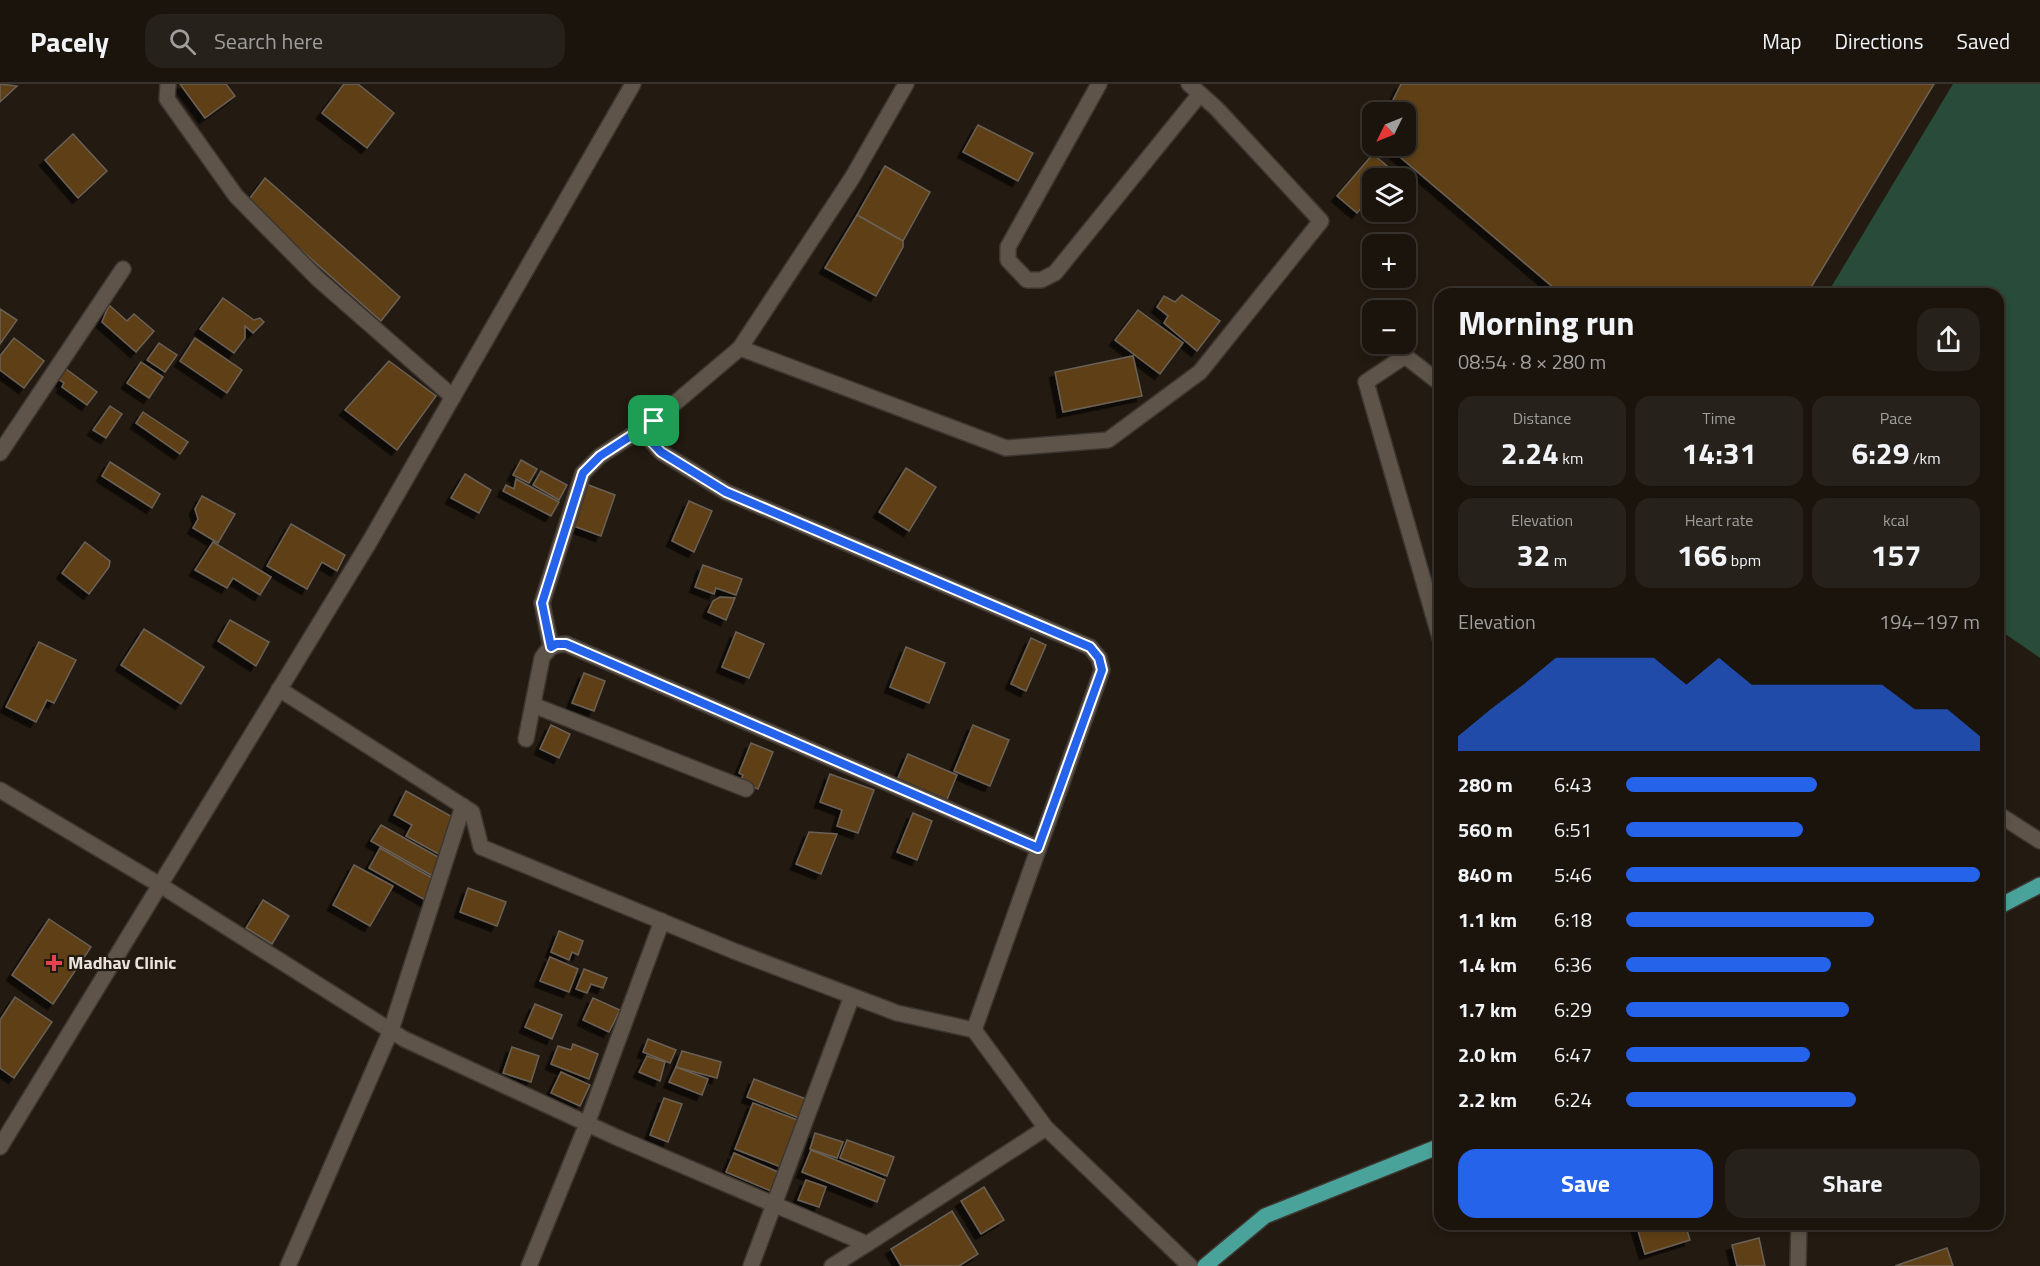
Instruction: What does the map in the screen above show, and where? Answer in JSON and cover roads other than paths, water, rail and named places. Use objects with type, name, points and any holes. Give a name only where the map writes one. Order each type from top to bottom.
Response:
[{"type":"main road","points":[[2004,904],[2040,885]]},
{"type":"main road","points":[[1205,1266],[1265,1216],[1434,1148]]},
{"type":"street","points":[[168,84],[167,99],[236,196],[318,278],[453,397]]},
{"type":"street","points":[[0,1147],[370,541],[633,84]]},
{"type":"street","points":[[551,647],[542,603],[583,473],[600,456],[654,421],[740,348],[852,178],[906,84]]},
{"type":"street","points":[[740,348],[1006,448],[1108,440],[1200,372],[1321,221],[1195,89],[1054,273],[1041,280],[1028,280],[1016,271],[1008,260],[1008,247],[1100,84]]},
{"type":"street","points":[[0,453],[123,269]]},
{"type":"street","points":[[1434,378],[1405,356],[1366,382],[1434,617]]},
{"type":"street","points":[[654,421],[648,438],[661,452],[726,492],[1090,647],[1099,658],[1102,670],[974,1030]]},
{"type":"street","points":[[526,739],[542,658],[556,644],[566,644],[1038,848]]},
{"type":"street","points":[[279,689],[472,812],[481,847],[897,1013],[974,1030],[1046,1128],[1190,1266]]},
{"type":"street","points":[[532,705],[746,789]]},
{"type":"street","points":[[0,790],[160,885],[391,1030],[587,1124],[867,1244]]},
{"type":"street","points":[[288,1266],[391,1030],[463,806]]},
{"type":"street","points":[[2004,818],[2040,841]]},
{"type":"street","points":[[529,1266],[587,1124],[662,921]]},
{"type":"street","points":[[751,1266],[852,996]]},
{"type":"street","points":[[832,1266],[1046,1128]]},
{"type":"street","points":[[1798,1266],[1799,1230]]},
{"type":"place","name":"Madhav Clinic","points":[[54,963]]}]
